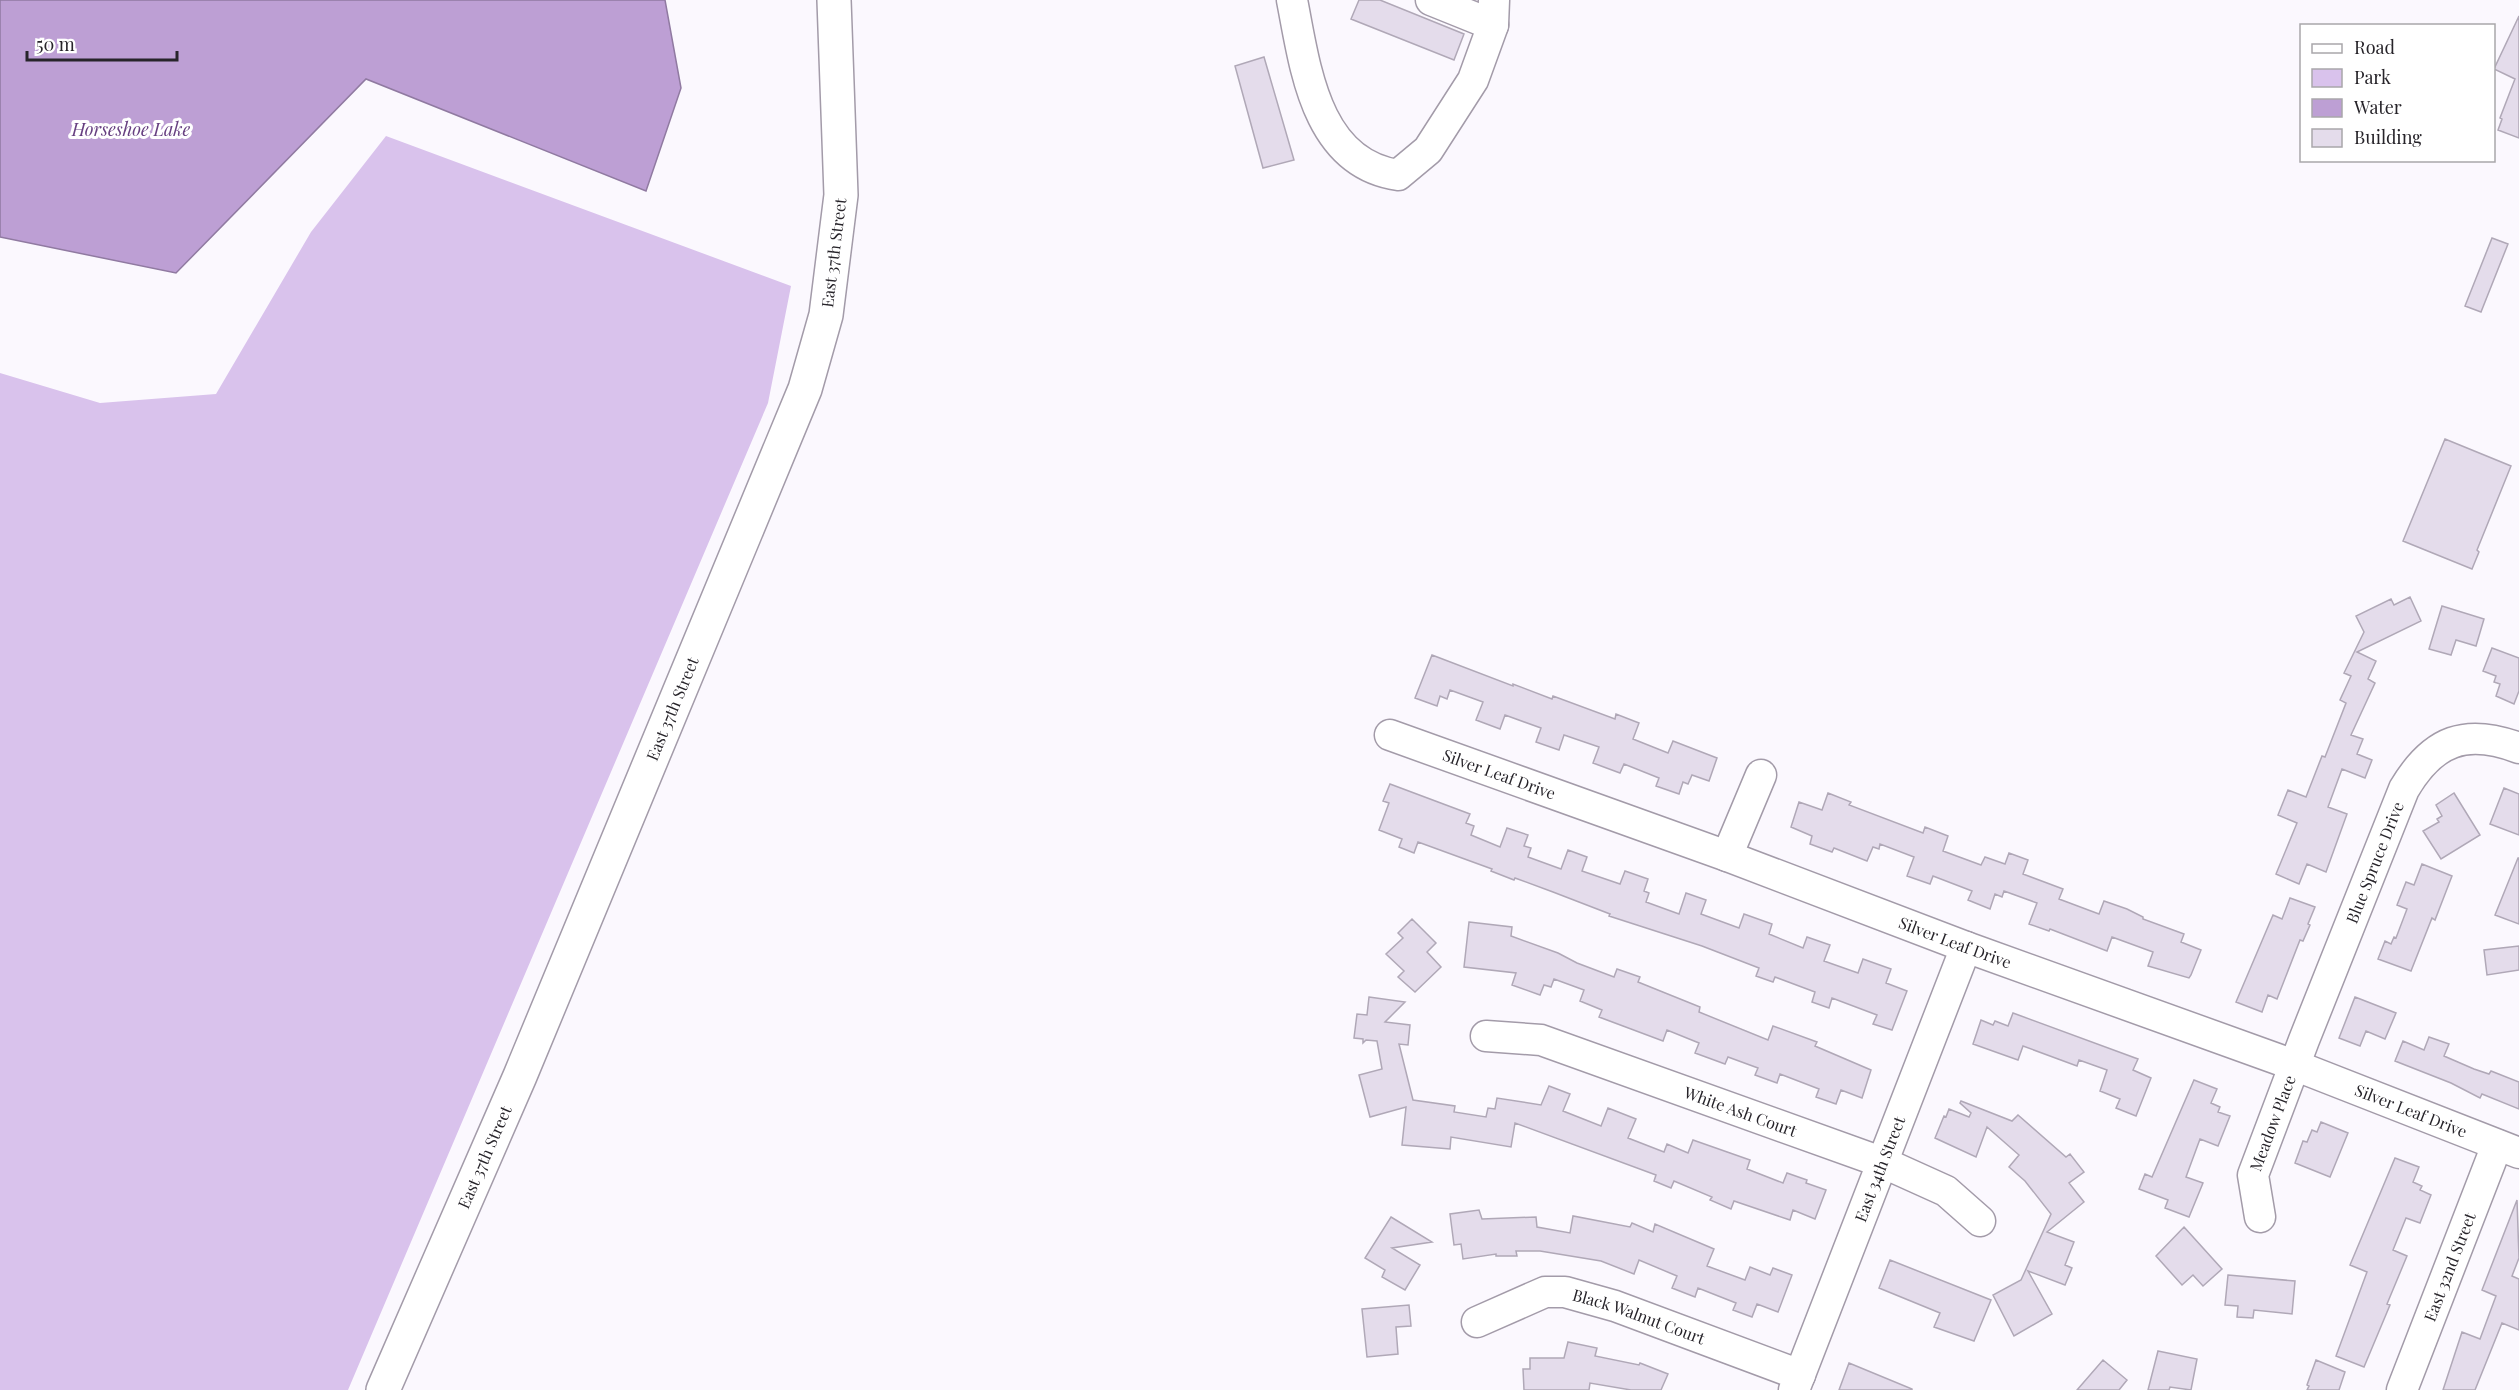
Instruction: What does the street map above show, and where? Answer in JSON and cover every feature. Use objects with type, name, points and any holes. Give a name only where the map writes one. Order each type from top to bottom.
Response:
[{"type":"main road","name":"East 37th Street","points":[[383,1390],[520,1076],[805,389],[826,315],[841,195],[834,0]]},
{"type":"street","points":[[1292,0],[1310,89],[1335,140],[1368,167],[1398,175],[1428,150],[1473,80],[1493,12],[1431,0]]},
{"type":"street","name":"Silver Leaf Drive","points":[[1390,735],[1727,856],[1966,947],[2294,1065],[2508,1149]]},
{"type":"street","name":"Blue Spruce Drive","points":[[2294,1065],[2394,810],[2415,771],[2425,759],[2454,741],[2469,738],[2487,739],[2519,748]]},
{"type":"street","points":[[1727,856],[1761,775]]},
{"type":"street","name":"East 34th Street","points":[[1797,1383],[1966,947]]},
{"type":"street","name":"White Ash Court","points":[[1486,1036],[1541,1040],[1884,1163],[1946,1191],[1980,1221]]},
{"type":"street","name":"Meadow Place","points":[[2260,1217],[2253,1175],[2294,1065]]},
{"type":"street","name":"East 32nd Street","points":[[2402,1390],[2508,1149]]},
{"type":"street","name":"Black Walnut Court","points":[[1477,1322],[1545,1292],[1565,1292],[1615,1306],[1797,1383]]},
{"type":"green space","points":[[386,136],[791,286],[768,403],[348,1390],[0,1390],[0,373],[100,403],[216,394],[311,232]]},
{"type":"water","name":"Horseshoe Lake","points":[[0,0],[665,0],[681,88],[646,191],[366,79],[176,273],[0,237]]},
{"type":"building","points":[[1359,0],[1380,0],[1464,34],[1454,60],[1351,19]]},
{"type":"building","points":[[2519,16],[2519,138],[2498,130],[2502,119],[2500,118],[2515,79],[2495,69]]},
{"type":"building","points":[[1264,57],[1294,160],[1263,168],[1235,66]]},
{"type":"building","points":[[2492,238],[2508,244],[2481,312],[2465,306]]},
{"type":"building","points":[[2445,439],[2511,466],[2477,550],[2479,552],[2472,569],[2403,541]]},
{"type":"building","points":[[2410,597],[2421,621],[2357,652],[2376,661],[2368,679],[2375,683],[2351,735],[2363,739],[2357,754],[2372,760],[2365,778],[2342,769],[2328,807],[2347,814],[2326,872],[2307,864],[2299,884],[2276,874],[2297,823],[2278,815],[2288,790],[2306,797],[2322,756],[2325,757],[2346,703],[2340,700],[2351,676],[2344,673],[2364,632],[2356,616],[2391,599],[2394,605]]},
{"type":"building","points":[[2442,606],[2484,619],[2476,646],[2456,640],[2451,655],[2429,649]]},
{"type":"building","points":[[2492,648],[2519,658],[2519,691],[2514,704],[2496,696],[2500,684],[2494,682],[2496,676],[2483,671]]},
{"type":"building","points":[[1432,655],[1552,699],[1553,696],[1615,719],[1616,714],[1639,723],[1633,739],[1668,753],[1673,741],[1717,758],[1709,781],[1692,775],[1688,784],[1683,782],[1679,794],[1656,786],[1659,778],[1624,764],[1620,773],[1593,763],[1599,747],[1564,735],[1559,750],[1536,742],[1541,728],[1505,715],[1500,729],[1476,720],[1483,702],[1450,690],[1447,699],[1440,696],[1437,706],[1415,698]]},
{"type":"building","points":[[1390,784],[1470,814],[1466,823],[1474,826],[1471,835],[1500,847],[1507,828],[1528,835],[1524,846],[1531,848],[1528,857],[1561,869],[1568,850],[1587,857],[1582,871],[1620,884],[1625,871],[1648,879],[1644,891],[1649,893],[1646,902],[1679,914],[1686,893],[1706,900],[1701,914],[1739,928],[1744,914],[1772,924],[1769,934],[1803,948],[1807,937],[1830,945],[1824,961],[1858,973],[1863,959],[1891,969],[1886,983],[1907,991],[1892,1030],[1873,1024],[1877,1015],[1832,998],[1829,1008],[1812,1002],[1815,992],[1775,977],[1773,982],[1756,976],[1759,968],[1702,946],[1609,916],[1610,914],[1515,878],[1514,880],[1491,871],[1492,869],[1418,842],[1414,853],[1399,847],[1402,839],[1379,830],[1389,803],[1383,801]]},
{"type":"building","points":[[2504,788],[2519,794],[2519,835],[2490,824]]},
{"type":"building","points":[[1828,793],[1851,802],[1849,805],[1923,833],[1925,827],[1948,836],[1943,851],[1981,865],[1985,857],[2005,864],[2009,853],[2028,860],[2023,874],[2063,889],[2059,899],[2099,914],[2104,901],[2184,934],[2181,942],[2201,950],[2191,975],[2189,978],[2148,966],[2153,952],[2112,937],[2107,951],[2050,929],[2049,931],[2029,924],[2037,903],[2004,891],[2002,897],[1995,894],[1990,909],[1968,900],[1972,891],[1933,876],[1930,884],[1907,876],[1914,857],[1880,844],[1879,849],[1873,847],[1867,861],[1834,848],[1832,852],[1810,844],[1812,836],[1791,827],[1799,802],[1822,810]]},
{"type":"building","points":[[2454,793],[2480,835],[2441,859],[2423,831],[2439,822],[2437,819],[2442,816],[2436,805]]},
{"type":"building","points":[[2519,858],[2519,924],[2495,915]]},
{"type":"building","points":[[2422,864],[2452,876],[2435,920],[2432,918],[2411,971],[2378,959],[2385,941],[2391,944],[2394,937],[2396,938],[2407,909],[2397,905],[2406,882],[2414,885]]},
{"type":"building","points":[[2290,898],[2315,907],[2308,924],[2310,925],[2303,941],[2300,940],[2277,999],[2268,995],[2262,1012],[2236,1002],[2273,915],[2282,919]]},
{"type":"building","points":[[1412,919],[1436,943],[1427,952],[1441,967],[1415,992],[1398,977],[1404,971],[1386,954],[1403,938],[1398,933]]},
{"type":"building","points":[[1469,922],[1512,927],[1511,936],[1558,953],[1577,963],[1614,977],[1617,969],[1640,977],[1638,982],[1700,1007],[1699,1012],[1768,1040],[1773,1026],[1817,1042],[1815,1046],[1871,1070],[1862,1098],[1841,1090],[1836,1104],[1816,1097],[1819,1089],[1780,1074],[1777,1083],[1755,1075],[1758,1068],[1728,1057],[1725,1064],[1695,1053],[1699,1043],[1667,1030],[1663,1041],[1599,1017],[1602,1010],[1580,1001],[1584,990],[1554,979],[1551,987],[1544,985],[1540,995],[1512,985],[1516,973],[1464,967]]},
{"type":"building","points":[[2519,946],[2519,970],[2487,975],[2484,950]]},
{"type":"building","points":[[1369,997],[1405,1002],[1385,1022],[1410,1025],[1408,1045],[1399,1044],[1413,1100],[1455,1106],[1454,1112],[1486,1117],[1488,1108],[1495,1109],[1497,1098],[1541,1105],[1549,1086],[1570,1094],[1563,1111],[1601,1126],[1608,1108],[1636,1119],[1628,1138],[1664,1152],[1667,1144],[1688,1153],[1693,1140],[1750,1160],[1747,1169],[1783,1183],[1787,1173],[1807,1180],[1806,1183],[1826,1190],[1815,1219],[1793,1210],[1790,1220],[1734,1201],[1731,1209],[1710,1200],[1712,1197],[1674,1181],[1671,1188],[1654,1181],[1656,1175],[1515,1123],[1511,1147],[1451,1137],[1450,1149],[1402,1145],[1406,1107],[1370,1117],[1359,1075],[1382,1069],[1377,1041],[1366,1040],[1363,1043],[1363,1039],[1354,1038],[1357,1014],[1367,1015]]},
{"type":"building","points":[[2355,997],[2396,1013],[2385,1039],[2366,1031],[2360,1046],[2339,1038]]},
{"type":"building","points":[[2013,1013],[2138,1059],[2133,1070],[2151,1078],[2136,1116],[2116,1108],[2120,1099],[2100,1091],[2107,1070],[2079,1060],[2077,1066],[2023,1046],[2018,1060],[1973,1044],[1981,1020],[1993,1025],[1995,1021],[2008,1026]]},
{"type":"building","points":[[2429,1037],[2449,1044],[2444,1056],[2474,1069],[2489,1074],[2491,1071],[2519,1082],[2519,1109],[2482,1094],[2480,1098],[2451,1083],[2395,1061],[2403,1041],[2424,1050]]},
{"type":"building","points":[[2194,1080],[2217,1089],[2211,1103],[2220,1107],[2218,1112],[2230,1116],[2218,1146],[2200,1139],[2186,1177],[2203,1183],[2189,1217],[2165,1208],[2168,1200],[2139,1189],[2145,1174],[2152,1177]]},
{"type":"building","points":[[1961,1101],[2012,1121],[2018,1115],[2066,1157],[2070,1154],[2084,1172],[2069,1183],[2084,1202],[2047,1232],[2074,1242],[2065,1265],[2072,1268],[2065,1285],[2028,1271],[2052,1314],[2014,1336],[1993,1295],[2021,1280],[2051,1214],[2025,1181],[2009,1167],[2019,1155],[1987,1127],[1976,1157],[1935,1138],[1949,1109],[1969,1117],[1971,1113],[1960,1103]]},
{"type":"building","points":[[2321,1122],[2348,1133],[2330,1177],[2295,1163],[2303,1141],[2307,1142],[2312,1130],[2317,1132]]},
{"type":"building","points":[[2395,1158],[2419,1167],[2413,1182],[2422,1186],[2420,1190],[2431,1195],[2420,1223],[2406,1218],[2393,1250],[2407,1256],[2387,1304],[2390,1305],[2364,1367],[2336,1356],[2367,1272],[2350,1265]]},
{"type":"building","points":[[2517,1200],[2519,1258],[2512,1276],[2519,1279],[2519,1330],[2502,1323],[2475,1390],[2443,1390],[2462,1332],[2480,1339],[2496,1296],[2482,1290]]},
{"type":"building","points":[[1479,1210],[1482,1219],[1536,1217],[1537,1227],[1570,1233],[1573,1216],[1630,1227],[1632,1223],[1653,1232],[1655,1224],[1714,1249],[1707,1266],[1745,1280],[1750,1267],[1770,1275],[1773,1268],[1792,1275],[1778,1312],[1757,1304],[1752,1317],[1733,1310],[1736,1303],[1698,1288],[1695,1297],[1672,1288],[1677,1276],[1639,1260],[1634,1274],[1601,1261],[1540,1251],[1516,1251],[1517,1256],[1496,1256],[1496,1254],[1463,1259],[1461,1244],[1454,1245],[1450,1214]]},
{"type":"building","points":[[1391,1217],[1432,1242],[1392,1248],[1420,1265],[1405,1290],[1382,1277],[1385,1270],[1365,1258]]},
{"type":"building","points":[[2184,1227],[2222,1269],[2203,1286],[2193,1275],[2182,1285],[2156,1256]]},
{"type":"building","points":[[1890,1260],[1991,1300],[1974,1341],[1934,1327],[1940,1313],[1879,1288]]},
{"type":"building","points":[[2228,1275],[2295,1281],[2292,1314],[2254,1310],[2253,1318],[2237,1317],[2238,1306],[2225,1305]]},
{"type":"building","points":[[1409,1305],[1411,1326],[1396,1327],[1398,1354],[1367,1357],[1362,1309]]},
{"type":"building","points":[[1568,1342],[1597,1348],[1595,1356],[1639,1365],[1640,1363],[1668,1374],[1661,1390],[1631,1390],[1590,1383],[1589,1390],[1524,1390],[1523,1369],[1530,1369],[1530,1358],[1564,1358]]},
{"type":"building","points":[[2158,1351],[2197,1359],[2191,1390],[2170,1387],[2169,1390],[2148,1390]]},
{"type":"building","points":[[2103,1360],[2127,1380],[2119,1390],[2077,1390]]},
{"type":"building","points":[[2316,1360],[2345,1372],[2339,1390],[2307,1390]]},
{"type":"building","points":[[1849,1363],[1912,1389],[1912,1390],[1839,1390]]}]
